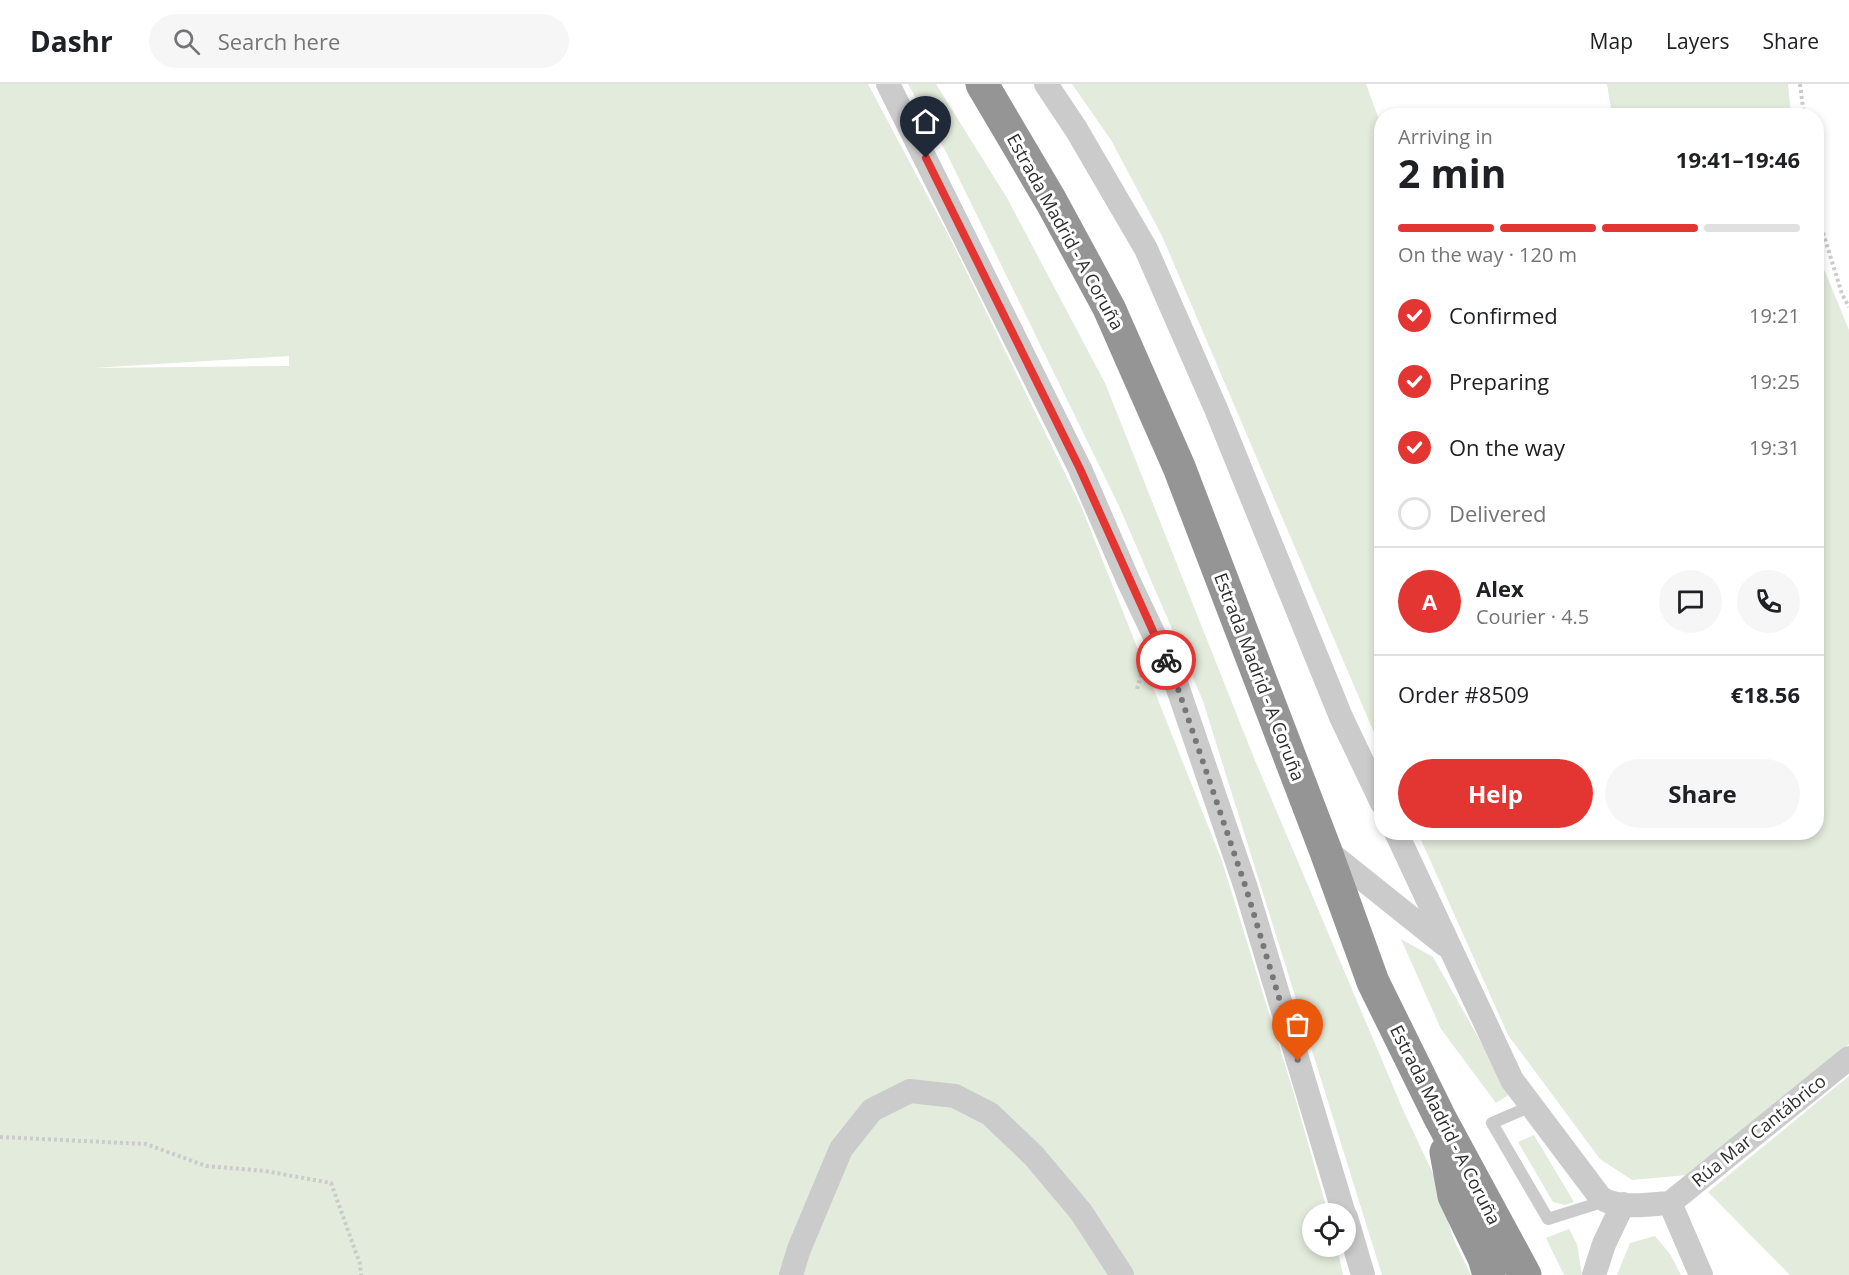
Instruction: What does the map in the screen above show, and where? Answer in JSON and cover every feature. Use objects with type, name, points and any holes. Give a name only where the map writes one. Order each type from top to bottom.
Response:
[{"type":"highway","name":"Estrada Madrid - A Coruña","points":[[982,84],[1051,201],[1109,309],[1179,467],[1325,849],[1373,982],[1440,1118],[1525,1275]]},
{"type":"highway","points":[[1440,1118],[1454,1196],[1485,1258],[1489,1275]]},
{"type":"street","points":[[888,84],[1080,469],[1128,580],[1174,677],[1246,888],[1341,1203]]},
{"type":"street","points":[[1046,84],[1076,129],[1146,249],[1216,409],[1341,717],[1374,786]]},
{"type":"street","points":[[1400,840],[1512,1080],[1600,1197],[1614,1202],[1670,1203],[1701,1275]]},
{"type":"street","points":[[1325,849],[1451,951]]},
{"type":"street","name":"Rúa Mar Cantábrico","points":[[1670,1203],[1849,1058]]},
{"type":"street","points":[[791,1275],[799,1249],[841,1149],[872,1110],[910,1091],[955,1096],[990,1114],[1034,1156],[1081,1212],[1122,1275]]},
{"type":"street","points":[[1594,1275],[1614,1202]]},
{"type":"street","points":[[1356,1252],[1363,1275]]},
{"type":"lane","points":[[1532,1106],[1492,1123],[1548,1219],[1614,1202]]},
{"type":"path","points":[[1800,84],[1803,108]]},
{"type":"path","points":[[1824,236],[1842,294],[1849,307]]},
{"type":"path","points":[[0,1137],[146,1144],[206,1167],[265,1171],[331,1183],[360,1264],[361,1275]]},
{"type":"green space","points":[[0,84],[868,84],[950,238],[1081,506],[1222,861],[1294,1094],[1325,1203],[1302,1203],[1302,1257],[1339,1257],[1343,1275],[0,1275]],"holes":[[[289,356],[289,366],[93,368]]]},
{"type":"green space","points":[[908,84],[936,84],[1007,198],[1105,383],[1254,758],[1404,1112],[1436,1180],[1453,1238],[1471,1275],[1382,1275],[1203,701],[1119,506],[946,152]]},
{"type":"green space","points":[[1072,84],[1366,84],[1375,108],[1374,733],[1162,236],[1111,140]]},
{"type":"green space","points":[[1607,84],[1788,84],[1790,108],[1611,108]]},
{"type":"green space","points":[[1824,269],[1849,330],[1849,1044],[1687,1175],[1632,1180],[1600,1159],[1508,1035],[1421,840],[1824,840]]},
{"type":"green space","points":[[1401,939],[1433,957],[1510,1094],[1496,1103],[1441,1029]]},
{"type":"green space","points":[[1849,1076],[1849,1275],[1790,1275],[1708,1192]]},
{"type":"green space","points":[[1534,1135],[1574,1202],[1565,1205],[1553,1202],[1518,1142]]},
{"type":"green space","points":[[1569,1229],[1577,1244],[1582,1275],[1564,1275],[1546,1238]]},
{"type":"green space","points":[[1655,1236],[1670,1254],[1681,1275],[1617,1275],[1630,1243]]},
{"type":"way so far","points":[[1166,660],[1174,677],[1246,888],[1298,1061]]},
{"type":"route","points":[[926,158],[1080,469],[1128,580],[1166,660]]}]
